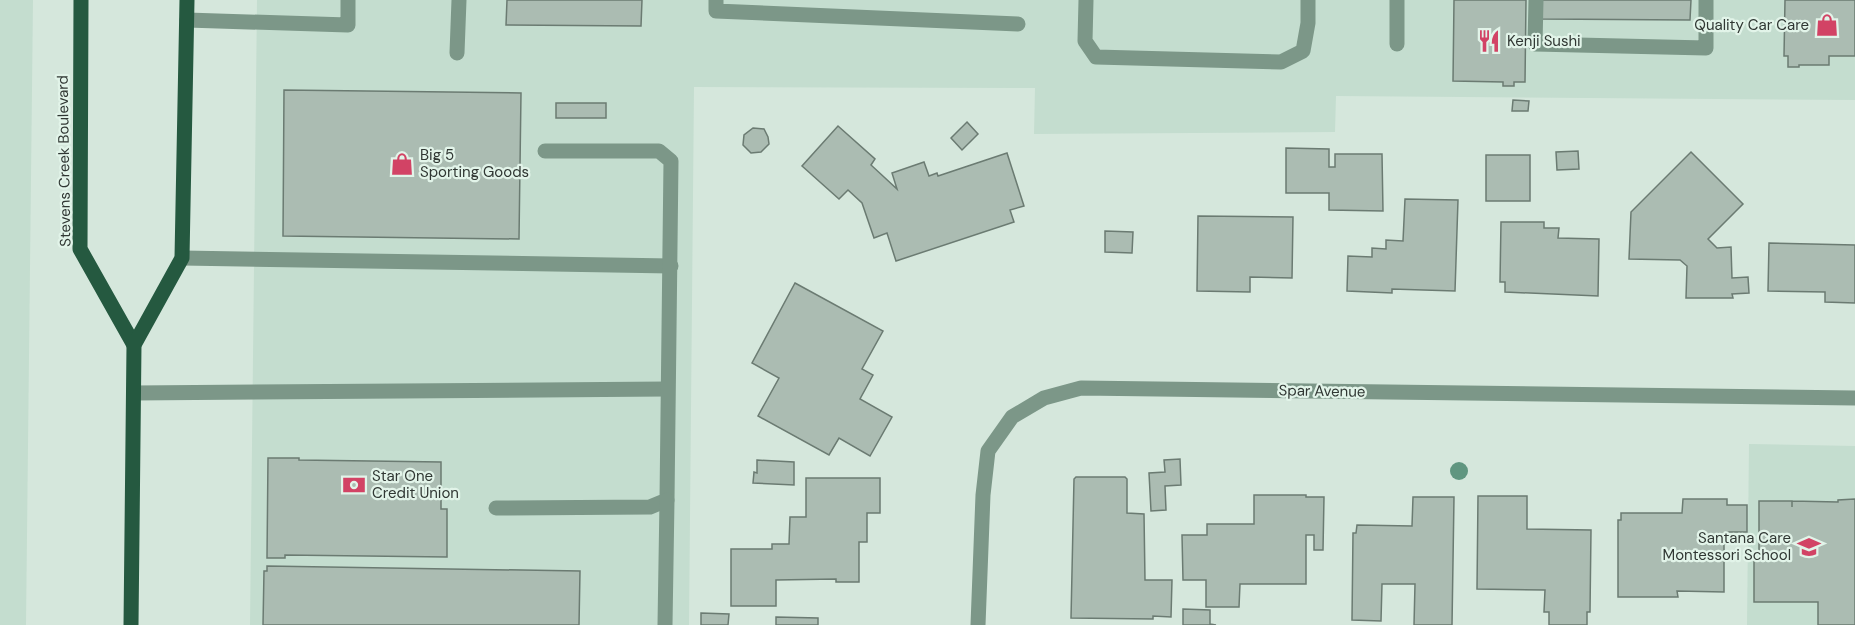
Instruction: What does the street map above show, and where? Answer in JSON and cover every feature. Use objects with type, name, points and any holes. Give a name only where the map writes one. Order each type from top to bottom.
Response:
[{"type":"main road","name":"Stevens Creek Boulevard","points":[[81,0],[80,249],[134,345]]},
{"type":"main road","name":"Stevens Creek Boulevard","points":[[131,625],[134,345],[182,258],[187,0]]},
{"type":"street","points":[[187,20],[348,25],[348,0]]},
{"type":"street","points":[[457,53],[459,0]]},
{"type":"street","points":[[716,0],[716,11],[1018,24]]},
{"type":"street","points":[[836,16],[837,0]]},
{"type":"street","points":[[1086,0],[1085,41],[1096,57],[1281,62],[1302,51],[1308,23],[1308,0]]},
{"type":"street","points":[[1396,44],[1397,0]]},
{"type":"street","points":[[1536,0],[1535,44],[1706,48],[1706,0]]},
{"type":"street","points":[[545,151],[659,151],[671,161],[665,625]]},
{"type":"street","points":[[182,258],[671,266]]},
{"type":"street","name":"Spar Avenue","points":[[978,625],[983,495],[988,451],[1012,417],[1044,398],[1081,388],[1855,398]]},
{"type":"street","points":[[134,393],[667,389]]},
{"type":"street","points":[[496,508],[650,507],[667,500]]},
{"type":"shaded area","points":[[0,0],[33,0],[26,625],[0,625]]},
{"type":"shaded area","points":[[257,0],[1855,0],[1855,100],[1336,96],[1335,132],[1034,134],[1035,88],[694,87],[689,625],[250,625]]},
{"type":"shaded area","points":[[1749,444],[1855,446],[1855,625],[1747,625]]},
{"type":"building","points":[[507,0],[642,0],[641,26],[506,25]]},
{"type":"building","name":"Kenji Sushi","points":[[1454,0],[1526,0],[1525,82],[1514,82],[1514,86],[1503,86],[1503,82],[1453,81]]},
{"type":"building","points":[[1542,0],[1691,0],[1690,20],[1542,19]]},
{"type":"building","points":[[1785,0],[1855,0],[1855,56],[1829,56],[1829,65],[1788,67],[1788,56],[1784,56]]},
{"type":"building","name":"Big 5 Sporting Goods","points":[[284,90],[521,93],[519,239],[283,236]]},
{"type":"building","points":[[1513,100],[1529,101],[1528,111],[1512,111]]},
{"type":"building","points":[[556,103],[606,103],[606,118],[556,118]]},
{"type":"building","points":[[967,122],[978,134],[962,150],[951,138]]},
{"type":"building","points":[[838,126],[875,159],[871,165],[897,189],[892,173],[924,162],[929,176],[937,173],[938,176],[1007,153],[1024,206],[1010,210],[1014,222],[896,261],[887,233],[874,238],[862,203],[848,190],[839,199],[802,166]]},
{"type":"building","points":[[753,128],[764,129],[768,137],[769,144],[761,152],[751,153],[743,145],[744,135]]},
{"type":"building","points":[[1286,148],[1329,149],[1329,167],[1335,167],[1335,154],[1382,154],[1383,211],[1329,210],[1329,193],[1286,193]]},
{"type":"building","points":[[1578,151],[1579,169],[1557,170],[1556,152]]},
{"type":"building","points":[[1691,152],[1743,204],[1708,239],[1717,248],[1731,247],[1732,278],[1748,277],[1749,293],[1732,294],[1733,298],[1686,298],[1687,266],[1680,260],[1629,259],[1631,212]]},
{"type":"building","points":[[1486,155],[1530,155],[1530,201],[1486,201]]},
{"type":"building","points":[[1405,199],[1458,200],[1455,291],[1392,289],[1392,293],[1347,291],[1348,256],[1372,257],[1372,248],[1386,249],[1386,240],[1403,241]]},
{"type":"building","points":[[1198,216],[1293,217],[1292,278],[1250,277],[1250,292],[1197,291]]},
{"type":"building","points":[[1501,222],[1544,222],[1544,228],[1559,228],[1558,238],[1599,239],[1598,296],[1505,292],[1505,282],[1500,282]]},
{"type":"building","points":[[1105,231],[1133,232],[1132,253],[1105,252]]},
{"type":"building","points":[[1769,243],[1855,245],[1855,303],[1825,302],[1825,292],[1768,291]]},
{"type":"building","points":[[795,283],[883,331],[862,369],[873,375],[860,399],[892,417],[870,456],[839,438],[829,455],[758,416],[779,378],[752,363]]},
{"type":"building","name":"Star One Credit Union","points":[[268,458],[441,462],[441,509],[447,509],[447,557],[285,555],[285,558],[267,558]]},
{"type":"building","points":[[1180,459],[1181,485],[1165,486],[1166,510],[1151,511],[1149,473],[1165,472],[1164,460]]},
{"type":"building","points":[[757,460],[794,462],[794,485],[753,483],[754,472],[757,473]]},
{"type":"building","points":[[1076,477],[1125,477],[1127,479],[1127,513],[1144,514],[1145,580],[1172,580],[1171,617],[1153,616],[1153,619],[1071,618],[1074,479]]},
{"type":"building","points":[[806,478],[880,478],[880,513],[867,513],[867,542],[859,542],[859,582],[836,582],[836,579],[776,580],[776,606],[731,606],[731,549],[772,549],[772,544],[789,544],[790,517],[806,517]]},
{"type":"building","points":[[1254,495],[1324,497],[1323,550],[1314,550],[1314,535],[1306,535],[1306,584],[1240,584],[1239,607],[1206,607],[1206,580],[1183,580],[1182,535],[1207,535],[1207,524],[1254,524]]},
{"type":"building","points":[[1478,496],[1527,496],[1527,529],[1591,530],[1590,612],[1587,612],[1587,625],[1549,625],[1549,612],[1544,612],[1545,590],[1477,589]]},
{"type":"building","points":[[1413,497],[1454,497],[1452,625],[1414,625],[1415,584],[1382,584],[1381,621],[1352,620],[1353,533],[1356,533],[1357,525],[1412,526]]},
{"type":"building","points":[[1683,499],[1727,499],[1727,505],[1747,505],[1747,532],[1727,532],[1727,544],[1724,544],[1724,592],[1677,591],[1678,597],[1618,597],[1618,520],[1621,520],[1621,513],[1682,513]]},
{"type":"building","points":[[1855,499],[1855,625],[1818,625],[1818,602],[1754,602],[1754,558],[1759,558],[1759,501],[1838,502],[1838,500]]},
{"type":"building","points":[[267,566],[580,571],[579,625],[263,625],[264,571],[267,571]]},
{"type":"building","points":[[1183,609],[1210,610],[1210,624],[1216,625],[1183,625]]},
{"type":"building","points":[[701,613],[729,614],[728,625],[701,625]]},
{"type":"building","points":[[776,617],[818,618],[818,625],[776,625]]},
{"type":"place","name":"Quality Car Care","points":[[1827,25]]},
{"type":"place","name":"Kenji Sushi","points":[[1489,41]]},
{"type":"place","name":"Big 5 Sporting Goods","points":[[402,164]]},
{"type":"place","name":"Star One Credit Union","points":[[354,485]]},
{"type":"place","name":"Santana Care Montessori School","points":[[1809,547]]}]
